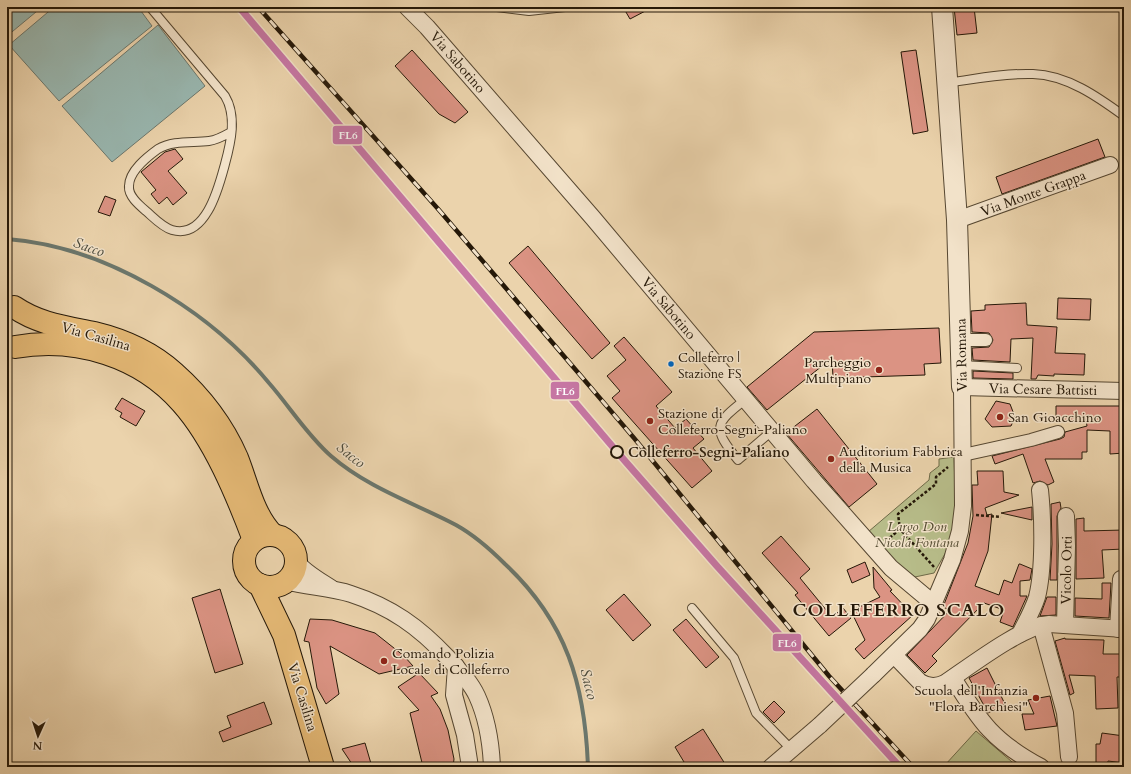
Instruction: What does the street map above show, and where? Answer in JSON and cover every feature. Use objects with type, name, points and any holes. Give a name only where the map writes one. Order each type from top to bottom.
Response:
[{"type":"main road","points":[[10,304],[19,316],[21,327],[20,337],[11,351]]},
{"type":"main road","name":"Via Casilina","points":[[10,304],[41,321],[96,333],[132,346],[161,363],[176,374],[203,403],[223,432],[236,457],[266,527],[263,537]]},
{"type":"main road","name":"Via Casilina","points":[[11,351],[30,344],[56,343],[89,348],[113,356],[135,366],[166,388],[190,413],[210,442],[263,537]]},
{"type":"main road","name":"Via Casilina","points":[[263,537],[280,536],[291,546],[296,559]]},
{"type":"main road","points":[[263,537],[246,551],[244,564],[249,576],[275,584],[295,568],[296,559]]},
{"type":"main road","name":"Via Casilina","points":[[275,584],[284,635],[323,765]]},
{"type":"street","name":"Via Sabotino","points":[[407,7],[430,30],[593,218],[772,431],[885,561],[934,604]]},
{"type":"street","name":"Via Romana","points":[[771,767],[820,725],[920,629],[934,604],[956,549],[962,514],[962,387],[957,220],[942,7]]},
{"type":"street","name":"Via Monte Grappa","points":[[957,220],[1110,165]]},
{"type":"street","points":[[960,340],[986,340]]},
{"type":"street","name":"Via Cesare Battisti","points":[[962,387],[1124,391]]},
{"type":"street","points":[[963,455],[1032,440],[1058,432]]},
{"type":"street","points":[[1020,634],[1035,602],[1040,581],[1042,535],[1040,490]]},
{"type":"street","name":"Vicolo Orti","points":[[1064,625],[1067,546],[1066,516]]},
{"type":"street","points":[[296,559],[297,563],[311,575],[334,589],[372,602],[403,618],[421,630],[456,666],[473,689],[482,710],[490,743],[492,767]]},
{"type":"street","points":[[894,655],[924,684],[941,685],[1020,634],[1041,625],[1121,629],[1121,579]]},
{"type":"street","points":[[275,584],[334,589]]},
{"type":"street","points":[[1041,625],[1064,713],[1069,757]]},
{"type":"street","points":[[456,666],[454,695],[465,735],[470,767]]},
{"type":"street","points":[[953,678],[975,714],[987,729],[1009,748],[1041,767]]},
{"type":"lane","points":[[150,7],[225,96],[230,108],[231,132],[226,158],[214,198],[204,217],[191,228],[178,231],[163,226],[141,207],[131,194],[129,186],[131,177],[141,164],[159,149],[169,144],[210,141],[231,132]]},
{"type":"lane","points":[[497,7],[529,11],[564,7]]},
{"type":"lane","points":[[947,83],[1015,74],[1043,75],[1081,88],[1124,116]]},
{"type":"lane","points":[[961,365],[1017,368]]},
{"type":"lane","points":[[746,399],[728,412],[721,421],[720,432],[724,443],[738,460],[772,431]]},
{"type":"lane","points":[[692,608],[734,658],[756,713],[792,750]]},
{"type":"path","points":[[945,579],[900,529],[898,514],[936,484],[936,477],[963,455]]},
{"type":"path","points":[[962,514],[1001,517]]},
{"type":"green space","name":"Largo Don Nicola Fontana","points":[[954,457],[956,517],[950,545],[934,573],[910,578],[868,532],[929,480],[930,473],[939,466],[939,459]]},
{"type":"green space","points":[[976,731],[1018,767],[947,767],[945,765]]},
{"type":"water","points":[[7,7],[42,7],[7,36]]},
{"type":"water","points":[[54,7],[138,7],[152,26],[59,101],[9,45]]},
{"type":"water","points":[[158,25],[205,86],[112,162],[62,106]]},
{"type":"building","points":[[623,7],[653,7],[630,19]]},
{"type":"building","points":[[954,7],[974,7],[977,33],[957,35]]},
{"type":"building","points":[[412,50],[468,112],[455,123],[439,114],[395,66]]},
{"type":"building","points":[[916,50],[928,131],[913,134],[901,52]]},
{"type":"building","points":[[1098,139],[1105,157],[1002,194],[996,177]]},
{"type":"building","points":[[175,149],[183,159],[168,171],[187,193],[173,205],[167,197],[159,204],[151,194],[156,190],[141,172],[165,152]]},
{"type":"building","points":[[105,196],[116,200],[110,216],[98,212]]},
{"type":"building","points":[[528,246],[610,343],[592,359],[509,263]]},
{"type":"building","points":[[1058,298],[1091,299],[1090,320],[1057,319]]},
{"type":"building","points":[[1026,303],[1027,325],[1057,327],[1055,353],[1085,354],[1084,375],[1038,375],[1036,379],[1031,379],[1033,338],[1011,339],[1010,362],[973,360],[972,348],[989,347],[993,340],[989,333],[972,332],[971,311],[985,310],[985,305]]},
{"type":"building","name":"Parcheggio Multipiano","points":[[939,328],[941,363],[924,364],[925,375],[833,378],[832,358],[767,410],[747,387],[814,332]]},
{"type":"building","name":"Stazione di Colleferro-Segni-Paliano","points":[[624,337],[672,392],[656,406],[675,428],[686,419],[704,439],[693,448],[712,471],[692,488],[612,398],[620,391],[607,376],[626,360],[614,346]]},
{"type":"building","points":[[973,371],[1013,373],[1013,379],[973,378]]},
{"type":"building","points":[[122,398],[145,411],[136,426],[120,417],[122,413],[115,409]]},
{"type":"building","name":"San Gioacchino","points":[[996,401],[1010,404],[1015,417],[1011,426],[992,427],[985,419]]},
{"type":"building","points":[[1056,406],[1124,406],[1124,453],[1110,454],[1110,431],[1087,430],[1087,452],[1082,452],[1082,459],[1045,459],[1054,482],[1048,485],[1040,481],[1033,483],[1023,454],[995,464],[992,456],[1060,439],[1064,437],[1065,432],[1087,426],[1086,420],[1056,422]]},
{"type":"building","name":"Auditorium Fabbrica della Musica","points":[[817,409],[877,484],[849,507],[786,433]]},
{"type":"building","points":[[977,471],[1003,471],[1004,492],[1019,495],[985,508],[987,515],[992,514],[988,551],[975,586],[999,595],[1004,580],[1012,583],[1020,564],[1032,569],[1030,580],[1020,581],[1020,596],[1027,596],[1013,627],[1000,622],[1004,610],[984,603],[932,656],[937,661],[925,673],[907,655],[950,610],[943,607],[968,543],[973,516],[972,485],[978,485]]},
{"type":"building","points":[[1060,502],[1061,508],[1057,516],[1057,580],[1050,580],[1052,544],[1051,504]]},
{"type":"building","points":[[1032,507],[1032,520],[1001,513]]},
{"type":"building","points":[[1084,518],[1084,531],[1124,530],[1124,549],[1102,550],[1104,578],[1076,579],[1076,519]]},
{"type":"building","points":[[781,536],[810,569],[800,578],[832,617],[843,608],[851,618],[829,636],[795,595],[798,593],[762,553]]},
{"type":"building","points":[[865,562],[870,575],[852,583],[847,570]]},
{"type":"building","points":[[873,567],[892,590],[890,591],[913,615],[864,659],[855,649],[865,640],[851,611],[880,597],[874,588]]},
{"type":"building","points":[[1102,583],[1111,583],[1109,618],[1075,616],[1075,598],[1102,599]]},
{"type":"building","points":[[220,589],[243,664],[215,673],[192,598]]},
{"type":"building","points":[[624,594],[651,625],[633,641],[606,610]]},
{"type":"building","points":[[1047,597],[1056,597],[1056,615],[1040,616]]},
{"type":"building","name":"Comando Polizia Locale di Colleferro","points":[[310,619],[332,620],[375,633],[404,656],[413,666],[379,674],[330,646],[339,694],[326,704],[317,688],[309,642],[304,641]]},
{"type":"building","points":[[686,619],[719,657],[706,668],[673,630]]},
{"type":"building","points":[[1065,638],[1104,640],[1103,654],[1124,654],[1124,677],[1117,677],[1118,708],[1096,709],[1095,676],[1069,675],[1074,693],[1070,695],[1055,641]]},
{"type":"building","points":[[987,668],[1005,704],[988,713],[969,678]]},
{"type":"building","points":[[419,673],[438,693],[431,696],[440,709],[448,730],[454,759],[453,767],[423,767],[410,713],[419,710],[398,687]]},
{"type":"building","points":[[1050,696],[1057,726],[1025,730],[1022,714],[1034,714],[1028,700]]},
{"type":"building","points":[[774,701],[785,712],[774,723],[763,712]]},
{"type":"building","points":[[264,702],[272,724],[223,742],[219,732],[231,727],[227,716]]},
{"type":"building","points":[[703,729],[727,767],[687,767],[675,747]]},
{"type":"building","points":[[1102,733],[1124,736],[1124,763],[1108,761],[1107,767],[1096,767],[1096,744],[1100,744]]},
{"type":"building","points":[[365,743],[372,767],[354,767],[342,749]]},
{"type":"waterway","name":"Sacco","points":[[7,239],[44,244],[80,254],[116,268],[152,286],[185,307],[216,330],[244,356],[277,392],[314,439],[331,456],[345,467],[376,486],[463,529],[494,553],[526,586],[544,609],[558,632],[569,656],[577,682],[582,709],[588,767]]},
{"type":"railway","points":[[258,7],[439,210],[634,438],[829,676],[913,767]]},
{"type":"transit line","name":"FL6","points":[[239,7],[618,453],[716,565],[900,767]]},
{"type":"place","name":"Colleferro | Stazione FS","points":[[671,364]]},
{"type":"place","name":"Parcheggio Multipiano","points":[[879,370]]},
{"type":"place","name":"San Gioacchino","points":[[1000,417]]},
{"type":"place","name":"Stazione di Colleferro-Segni-Paliano","points":[[650,421]]},
{"type":"place","name":"Colleferro-Segni-Paliano","points":[[617,452]]},
{"type":"place","name":"Auditorium Fabbrica della Musica","points":[[831,459]]},
{"type":"place","name":"Comando Polizia Locale di Colleferro","points":[[384,661]]},
{"type":"place","name":"Scuola dell'Infanzia \"Flora Barchiesi\"","points":[[1036,698]]},
{"type":"district","name":"COLLEFERRO SCALO","points":[[899,610]]}]
